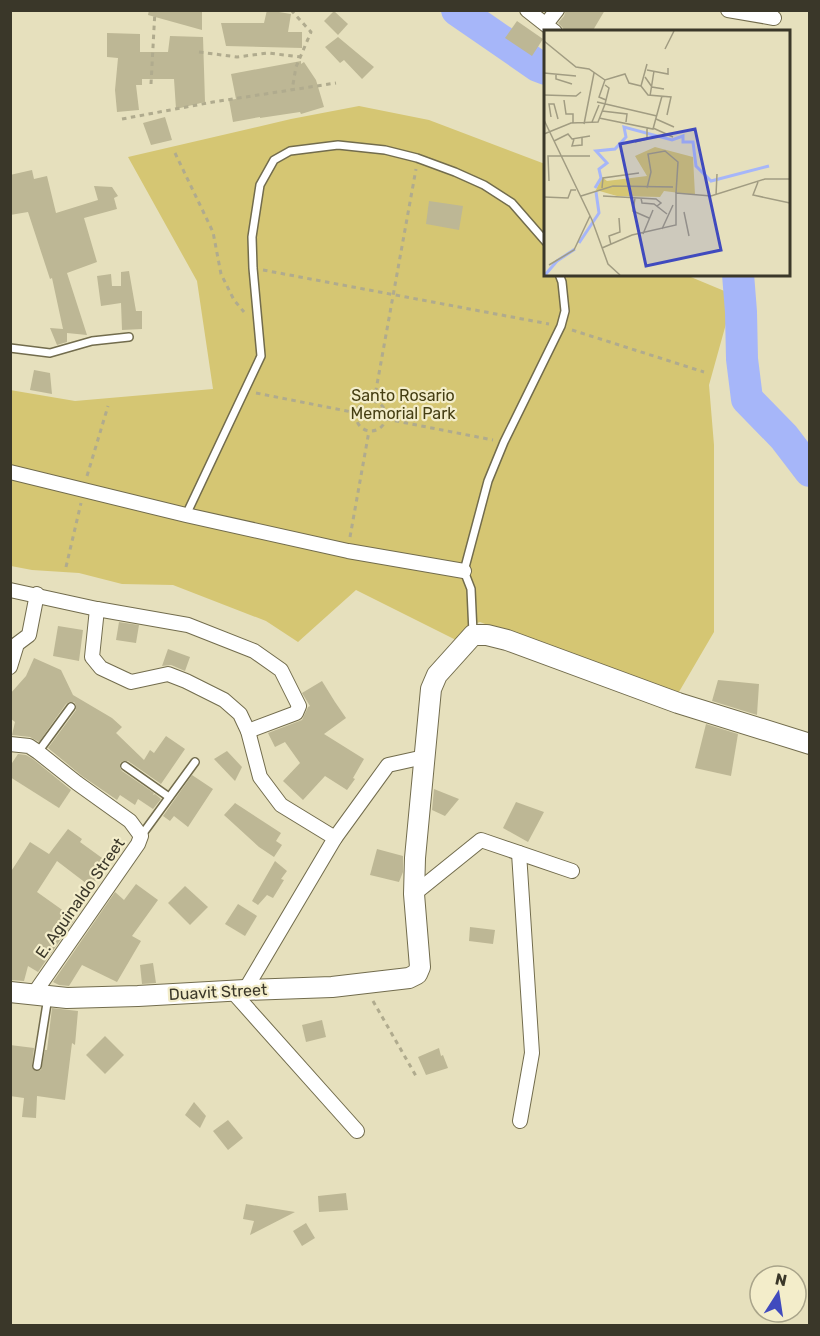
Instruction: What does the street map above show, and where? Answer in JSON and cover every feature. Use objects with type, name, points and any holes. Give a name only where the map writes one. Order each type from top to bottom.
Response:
[{"type":"street","points":[[527,10],[551,28],[557,10]]},
{"type":"street","points":[[728,10],[774,18]]},
{"type":"street","points":[[10,472],[186,515],[348,550],[464,571]]},
{"type":"street","points":[[10,590],[188,626],[254,651],[281,670],[299,706],[296,712],[248,731]]},
{"type":"street","points":[[10,667],[14,644],[29,635],[37,594]]},
{"type":"street","points":[[97,609],[92,657],[100,668],[130,682],[168,674],[224,700],[240,714],[248,731],[260,777],[281,805],[335,838]]},
{"type":"street","points":[[414,894],[415,858],[431,689],[437,675],[473,635],[487,635],[507,640],[678,703],[810,744]]},
{"type":"street","name":"E. Aguinaldo Street","points":[[10,744],[29,746],[39,752],[130,821],[141,836],[40,996]]},
{"type":"street","points":[[357,1131],[238,990],[335,838],[388,765],[424,757]]},
{"type":"street","points":[[414,894],[481,840],[572,871]]},
{"type":"street","points":[[519,853],[532,1053],[520,1120]]},
{"type":"street","name":"Duavit Street","points":[[10,992],[67,998],[126,996],[332,987],[409,978],[417,974],[420,967],[414,894]]},
{"type":"lane","points":[[186,515],[261,356],[252,237],[260,185],[274,160],[290,151],[338,146],[385,150],[417,158],[484,185],[512,202],[544,240]]},
{"type":"lane","points":[[473,635],[471,589],[464,571],[488,482],[504,442],[561,326],[565,311],[560,276]]},
{"type":"lane","points":[[10,348],[50,353],[92,341],[129,337]]},
{"type":"lane","points":[[39,752],[71,708]]},
{"type":"lane","points":[[141,836],[195,762]]},
{"type":"lane","points":[[125,766],[169,797]]},
{"type":"lane","points":[[37,1066],[40,996]]},
{"type":"path","points":[[151,84],[155,10]]},
{"type":"path","points":[[291,10],[311,32],[297,67],[292,90]]},
{"type":"path","points":[[199,52],[237,57],[268,53],[301,57]]},
{"type":"path","points":[[122,119],[336,83]]},
{"type":"path","points":[[176,153],[213,232],[221,274],[234,300],[246,315],[257,316]]},
{"type":"path","points":[[374,401],[417,158]]},
{"type":"path","points":[[253,268],[561,326],[704,372]]},
{"type":"path","points":[[245,391],[357,413]]},
{"type":"path","points":[[374,401],[385,410],[386,419],[378,429],[369,431],[360,426],[356,418],[361,405],[374,401]]},
{"type":"path","points":[[386,419],[504,442]]},
{"type":"path","points":[[348,550],[369,431]]},
{"type":"path","points":[[363,983],[416,1076]]},
{"type":"green space","name":"Santo Rosario Memorial Park","points":[[359,106],[429,120],[544,164],[544,276],[688,276],[734,295],[709,385],[714,445],[714,632],[676,697],[480,622],[468,626],[456,640],[356,590],[298,642],[266,621],[173,585],[122,584],[79,573],[32,570],[11,566],[10,390],[75,401],[213,389],[197,281],[128,157],[291,119]]},
{"type":"building","points":[[149,10],[202,10],[202,30],[148,15]]},
{"type":"building","points":[[267,10],[291,14],[288,32],[302,32],[302,48],[226,46],[221,23],[264,23]]},
{"type":"building","points":[[566,10],[605,10],[593,30],[564,30],[558,23]]},
{"type":"building","points":[[334,11],[348,24],[338,35],[324,21]]},
{"type":"building","points":[[517,21],[543,39],[532,56],[505,38]]},
{"type":"building","points":[[107,33],[140,34],[140,52],[168,52],[170,36],[203,37],[205,102],[176,109],[174,79],[142,79],[142,85],[136,85],[139,110],[117,112],[115,90],[118,58],[107,57]]},
{"type":"building","points":[[338,37],[374,67],[362,79],[344,60],[340,63],[325,47]]},
{"type":"building","points":[[301,61],[301,64],[304,62],[316,80],[324,107],[301,114],[300,112],[233,122],[229,100],[236,99],[231,74]]},
{"type":"building","points":[[165,117],[172,140],[151,145],[143,123]]},
{"type":"building","points":[[32,170],[34,179],[47,176],[56,213],[98,200],[94,186],[112,187],[118,196],[114,198],[117,209],[84,218],[97,262],[67,273],[87,335],[67,333],[67,342],[57,345],[50,328],[63,329],[52,278],[50,279],[28,212],[10,215],[10,175]]},
{"type":"building","points":[[429,201],[463,206],[459,230],[426,224]]},
{"type":"building","points":[[129,271],[136,311],[142,311],[142,329],[122,330],[121,303],[101,306],[97,276],[111,274],[112,286],[121,286],[121,272]]},
{"type":"building","points":[[34,370],[50,373],[52,394],[30,390]]},
{"type":"building","points":[[119,622],[139,625],[136,643],[116,640]]},
{"type":"building","points":[[58,626],[83,630],[79,661],[53,656]]},
{"type":"building","points":[[168,649],[190,657],[185,671],[171,665],[162,666]]},
{"type":"building","points":[[34,658],[61,670],[73,695],[112,718],[122,727],[116,733],[144,760],[150,750],[154,753],[166,736],[185,749],[161,784],[128,761],[120,763],[122,771],[161,799],[153,809],[138,799],[135,805],[120,795],[117,800],[82,776],[48,748],[76,710],[74,702],[66,704],[39,742],[30,737],[12,735],[15,722],[10,718],[10,694],[26,676]]},
{"type":"building","points":[[718,680],[759,684],[757,715],[712,701]]},
{"type":"building","points":[[322,681],[346,718],[324,734],[364,759],[347,790],[325,776],[303,800],[283,781],[300,763],[285,742],[275,747],[268,733],[302,720],[310,706],[302,693]]},
{"type":"building","points":[[706,724],[738,734],[731,776],[695,768]]},
{"type":"building","points":[[227,751],[242,767],[235,781],[214,759]]},
{"type":"building","points":[[18,754],[33,759],[71,790],[59,808],[10,777],[10,766]]},
{"type":"building","points":[[192,775],[213,789],[188,827],[174,816],[170,821],[163,816]]},
{"type":"building","points":[[434,789],[459,799],[445,816],[432,810]]},
{"type":"building","points":[[516,802],[544,812],[528,842],[503,828]]},
{"type":"building","points":[[235,803],[281,833],[276,841],[282,845],[274,857],[259,847],[224,815]]},
{"type":"building","points":[[68,829],[82,839],[80,842],[109,863],[91,887],[57,861],[37,892],[75,919],[38,972],[28,966],[24,981],[10,980],[10,873],[30,842],[49,854]]},
{"type":"building","points":[[377,849],[403,856],[403,872],[399,882],[370,875]]},
{"type":"building","points":[[275,861],[287,871],[281,879],[284,880],[273,898],[267,895],[258,905],[252,901]]},
{"type":"building","points":[[136,884],[158,900],[132,936],[141,941],[117,982],[82,965],[69,986],[53,982],[115,892],[124,900]]},
{"type":"building","points":[[185,886],[208,907],[190,925],[168,903]]},
{"type":"building","points":[[238,904],[257,916],[245,936],[225,924]]},
{"type":"building","points":[[470,927],[495,930],[493,944],[469,941]]},
{"type":"building","points":[[153,963],[156,983],[142,984],[140,965]]},
{"type":"building","points":[[52,1008],[78,1011],[75,1045],[72,1043],[65,1100],[37,1096],[36,1118],[22,1117],[24,1098],[10,1096],[10,1045],[34,1048],[32,1067],[36,1071],[41,1070],[45,1050],[47,1050]]},
{"type":"building","points":[[322,1020],[326,1037],[306,1042],[302,1025]]},
{"type":"building","points":[[105,1036],[124,1055],[105,1074],[86,1055]]},
{"type":"building","points":[[439,1048],[448,1068],[426,1075],[418,1057]]},
{"type":"building","points":[[194,1102],[206,1116],[200,1128],[185,1115]]},
{"type":"building","points":[[228,1120],[243,1138],[228,1150],[213,1131]]},
{"type":"building","points":[[346,1193],[348,1210],[319,1212],[318,1196]]},
{"type":"building","points":[[246,1204],[295,1212],[250,1235],[254,1221],[243,1219]]},
{"type":"building","points":[[306,1223],[315,1238],[302,1246],[293,1231]]},
{"type":"waterway","points":[[457,10],[544,68]]},
{"type":"waterway","points":[[738,276],[742,359],[747,399],[784,437],[810,471]]}]
